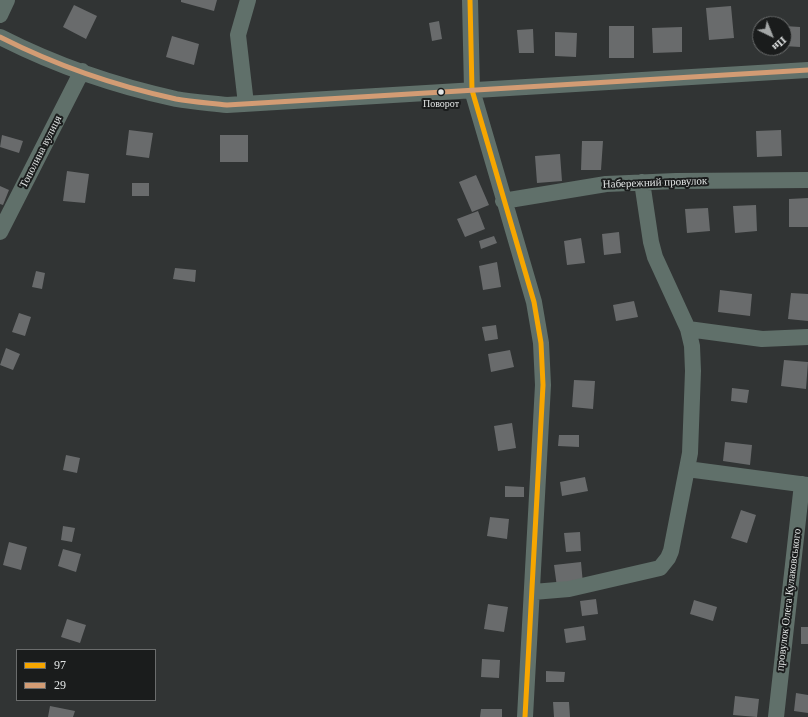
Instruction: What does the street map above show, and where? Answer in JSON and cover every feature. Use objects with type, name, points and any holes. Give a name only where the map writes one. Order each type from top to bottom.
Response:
[{"type":"street","points":[[0,14],[7,0]]},
{"type":"street","points":[[246,104],[238,35],[248,0]]},
{"type":"street","points":[[470,0],[472,90],[503,201],[534,302],[543,362],[533,592],[525,717]]},
{"type":"street","points":[[0,37],[21,48],[109,82],[177,99],[227,105],[808,70]]},
{"type":"street","name":"Тополина вулиця","points":[[0,232],[82,71]]},
{"type":"street","name":"Набережний провулок","points":[[503,201],[606,184],[642,182],[808,180]]},
{"type":"street","points":[[533,592],[569,589],[660,568],[668,558],[671,551],[690,453],[693,371],[692,346],[688,329],[655,257],[651,242],[642,182]]},
{"type":"street","points":[[688,329],[762,339],[808,337]]},
{"type":"street","points":[[687,469],[805,484]]},
{"type":"street","name":"провулок Олега Кулаковського","points":[[776,717],[805,484]]},
{"type":"building","points":[[181,0],[217,0],[214,11],[181,2]]},
{"type":"building","points":[[74,5],[97,16],[86,39],[63,27]]},
{"type":"building","points":[[731,6],[734,38],[709,40],[706,8]]},
{"type":"building","points":[[439,21],[442,39],[432,41],[429,23]]},
{"type":"building","points":[[609,26],[634,26],[634,58],[609,58]]},
{"type":"building","points":[[792,26],[800,27],[800,47],[792,46]]},
{"type":"building","points":[[682,27],[682,52],[653,53],[652,28]]},
{"type":"building","points":[[533,29],[534,53],[519,53],[517,30]]},
{"type":"building","points":[[555,32],[577,33],[576,57],[555,56]]},
{"type":"building","points":[[172,36],[199,44],[194,65],[166,57]]},
{"type":"building","points":[[129,130],[153,133],[149,158],[126,155]]},
{"type":"building","points":[[781,130],[782,156],[757,157],[756,131]]},
{"type":"building","points":[[2,135],[23,141],[19,153],[0,147]]},
{"type":"building","points":[[220,135],[248,135],[248,162],[220,162]]},
{"type":"building","points":[[582,141],[603,141],[601,170],[581,170]]},
{"type":"building","points":[[560,154],[562,181],[537,183],[535,156]]},
{"type":"building","points":[[67,171],[89,174],[85,203],[63,201]]},
{"type":"building","points":[[476,175],[489,205],[472,212],[459,182]]},
{"type":"building","points":[[132,183],[149,183],[149,196],[132,196]]},
{"type":"building","points":[[0,186],[9,190],[3,205],[0,204]]},
{"type":"building","points":[[808,198],[808,227],[789,227],[789,199]]},
{"type":"building","points":[[756,205],[757,231],[735,233],[733,206]]},
{"type":"building","points":[[708,208],[710,231],[687,233],[685,209]]},
{"type":"building","points":[[478,211],[485,229],[465,237],[457,219]]},
{"type":"building","points":[[619,232],[621,253],[604,255],[602,234]]},
{"type":"building","points":[[494,236],[497,243],[481,249],[479,241]]},
{"type":"building","points":[[581,238],[585,263],[567,265],[564,241]]},
{"type":"building","points":[[497,262],[501,287],[483,290],[479,266]]},
{"type":"building","points":[[175,268],[196,270],[195,282],[173,279]]},
{"type":"building","points":[[36,271],[45,273],[42,289],[32,287]]},
{"type":"building","points":[[720,290],[752,294],[750,316],[718,312]]},
{"type":"building","points":[[791,293],[808,294],[808,321],[788,319]]},
{"type":"building","points":[[634,301],[638,317],[616,321],[613,305]]},
{"type":"building","points":[[19,313],[31,317],[25,336],[12,332]]},
{"type":"building","points":[[496,325],[498,339],[485,341],[482,327]]},
{"type":"building","points":[[6,348],[20,354],[13,370],[0,365]]},
{"type":"building","points":[[510,350],[514,367],[491,372],[488,354]]},
{"type":"building","points":[[784,360],[808,362],[806,389],[781,386]]},
{"type":"building","points":[[574,380],[595,381],[593,409],[572,407]]},
{"type":"building","points":[[732,388],[749,390],[747,403],[731,401]]},
{"type":"building","points":[[512,423],[516,448],[498,451],[494,426]]},
{"type":"building","points":[[559,435],[579,435],[579,447],[558,446]]},
{"type":"building","points":[[725,442],[752,445],[750,465],[723,461]]},
{"type":"building","points":[[66,455],[80,458],[77,473],[63,470]]},
{"type":"building","points":[[585,477],[588,491],[562,496],[560,482]]},
{"type":"building","points":[[505,486],[524,487],[524,497],[505,497]]},
{"type":"building","points":[[741,510],[756,515],[747,543],[731,538]]},
{"type":"building","points":[[490,517],[509,519],[507,539],[487,536]]},
{"type":"building","points":[[63,526],[75,528],[72,542],[61,540]]},
{"type":"building","points":[[580,532],[581,551],[566,552],[564,533]]},
{"type":"building","points":[[9,542],[27,547],[21,570],[3,565]]},
{"type":"building","points":[[63,549],[81,554],[76,572],[58,566]]},
{"type":"building","points":[[581,562],[583,584],[557,587],[554,565]]},
{"type":"building","points":[[596,599],[598,614],[582,616],[580,601]]},
{"type":"building","points":[[694,600],[717,607],[713,621],[690,614]]},
{"type":"building","points":[[488,604],[508,607],[504,632],[484,629]]},
{"type":"building","points":[[67,619],[86,625],[80,643],[61,637]]},
{"type":"building","points":[[584,626],[586,640],[566,643],[564,629]]},
{"type":"building","points":[[801,627],[808,627],[808,644],[801,644]]},
{"type":"building","points":[[482,659],[500,660],[499,678],[481,677]]},
{"type":"building","points":[[546,671],[565,672],[564,682],[546,682]]},
{"type":"building","points":[[796,693],[808,695],[808,713],[794,711]]},
{"type":"building","points":[[735,696],[759,699],[757,717],[733,715]]},
{"type":"building","points":[[553,702],[569,702],[570,717],[554,717]]},
{"type":"building","points":[[50,706],[75,711],[73,717],[48,717]]},
{"type":"building","points":[[481,709],[502,709],[502,717],[480,717]]},
{"type":"transit line","name":"97","points":[[470,0],[472,90],[534,302],[541,343],[543,385],[525,717]]},
{"type":"transit line","name":"29","points":[[0,37],[42,57],[86,74],[131,88],[176,99],[227,105],[808,70]]},
{"type":"place","name":"Поворот","points":[[441,92]]}]
